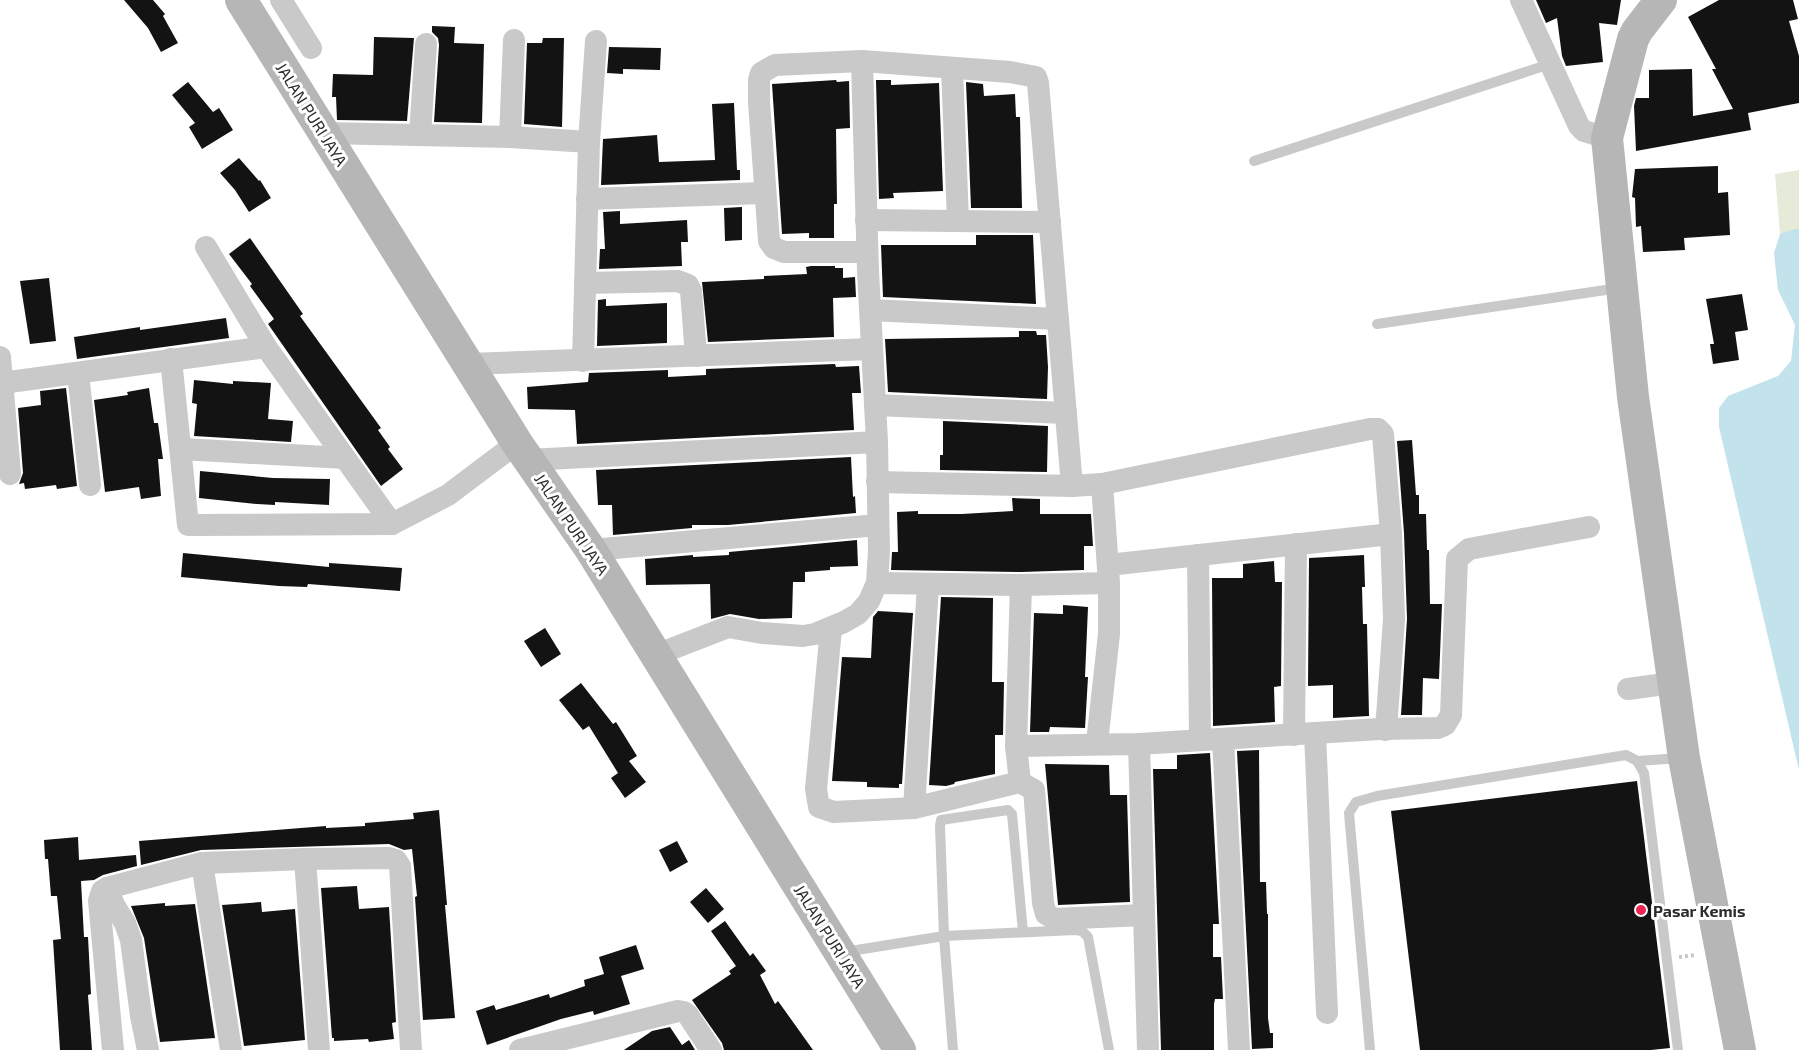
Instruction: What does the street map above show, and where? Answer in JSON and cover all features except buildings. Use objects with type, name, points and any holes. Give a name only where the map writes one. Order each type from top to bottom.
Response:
[{"type":"street","name":"JALAN PURI JAYA","points":[[241,0],[469,364],[514,454],[591,550],[900,1050]]},
{"type":"street","points":[[281,0],[311,48]]},
{"type":"street","points":[[1521,0],[1579,126],[1584,131],[1607,138]]},
{"type":"street","points":[[1661,0],[1633,39],[1607,138],[1634,397],[1672,683],[1683,758],[1740,1050]]},
{"type":"street","points":[[510,137],[514,40]]},
{"type":"street","points":[[583,361],[589,142],[596,41]]},
{"type":"street","points":[[420,135],[426,44]]},
{"type":"street","points":[[656,655],[728,627],[762,633],[802,636],[831,629],[858,614],[869,601],[877,583],[879,551],[877,442],[867,252],[862,62]]},
{"type":"street","points":[[867,252],[779,251],[769,241],[766,232],[758,89],[761,73],[775,65],[862,62],[1010,72],[1033,75],[1038,79],[1072,486]]},
{"type":"street","points":[[952,68],[958,221]]},
{"type":"street","points":[[324,133],[510,137],[589,142]]},
{"type":"street","points":[[587,199],[765,193]]},
{"type":"street","points":[[866,220],[1050,222]]},
{"type":"street","points":[[206,247],[266,347],[392,524]]},
{"type":"street","points":[[585,283],[678,281],[688,285],[691,291],[696,356]]},
{"type":"street","points":[[870,310],[1058,319]]},
{"type":"street","points":[[2,383],[266,347]]},
{"type":"street","points":[[469,364],[872,349]]},
{"type":"street","points":[[0,357],[10,474]]},
{"type":"street","points":[[171,359],[188,525],[392,524],[448,495],[514,454],[877,442]]},
{"type":"street","points":[[78,374],[90,485]]},
{"type":"street","points":[[875,405],[1065,413]]},
{"type":"street","points":[[877,483],[1072,486],[1102,484],[1378,429],[1383,434],[1391,534],[1394,620],[1386,730]]},
{"type":"street","points":[[181,449],[345,458]]},
{"type":"street","points":[[1097,743],[1108,634],[1108,574],[1102,484]]},
{"type":"street","points":[[591,550],[878,525]]},
{"type":"street","points":[[1016,746],[1139,744],[1438,728],[1445,725],[1451,715],[1457,559],[1469,549],[1589,527]]},
{"type":"street","points":[[877,583],[1021,585],[1108,574],[1198,555],[1391,534]]},
{"type":"street","points":[[1296,544],[1304,734],[1327,1013]]},
{"type":"street","points":[[1198,555],[1200,740]]},
{"type":"street","points":[[914,808],[928,585]]},
{"type":"street","points":[[1020,782],[1016,746],[1021,585]]},
{"type":"street","points":[[831,629],[816,789],[819,807],[834,812],[914,808],[1020,782],[1034,790],[1043,903],[1046,914],[1054,919],[1144,915]]},
{"type":"street","points":[[1628,689],[1672,683]]},
{"type":"street","points":[[1223,739],[1239,1050]]},
{"type":"street","points":[[1139,744],[1148,1050]]},
{"type":"street","points":[[113,1050],[99,901],[99,896],[107,888],[202,863],[389,858],[400,863],[411,1050]]},
{"type":"street","points":[[305,859],[319,1050]]},
{"type":"street","points":[[202,863],[231,1050]]},
{"type":"street","points":[[107,888],[125,922],[131,940],[148,1050]]},
{"type":"street","points":[[520,1050],[588,1042],[669,1012],[684,1012],[711,1050]]},
{"type":"lane","points":[[1254,161],[1550,64]]},
{"type":"lane","points":[[1377,324],[1622,287]]},
{"type":"lane","points":[[1370,1050],[1349,813],[1356,802],[1377,796],[1626,755],[1637,761],[1644,773],[1678,1050]]},
{"type":"lane","points":[[1637,761],[1683,758]]},
{"type":"lane","points":[[953,1050],[944,936],[941,820],[1008,810],[1011,814],[1023,932]]},
{"type":"lane","points":[[841,952],[944,936],[1082,931],[1088,937],[1109,1050]]},
{"type":"green space","points":[[1799,170],[1799,229],[1780,234],[1775,174]]},
{"type":"water","points":[[1799,229],[1799,770],[1719,427],[1719,408],[1728,396],[1778,376],[1791,361],[1795,325],[1778,290],[1774,253],[1780,234]]},
{"type":"place","name":"Pasar Kemis","points":[[1641,910]]}]
